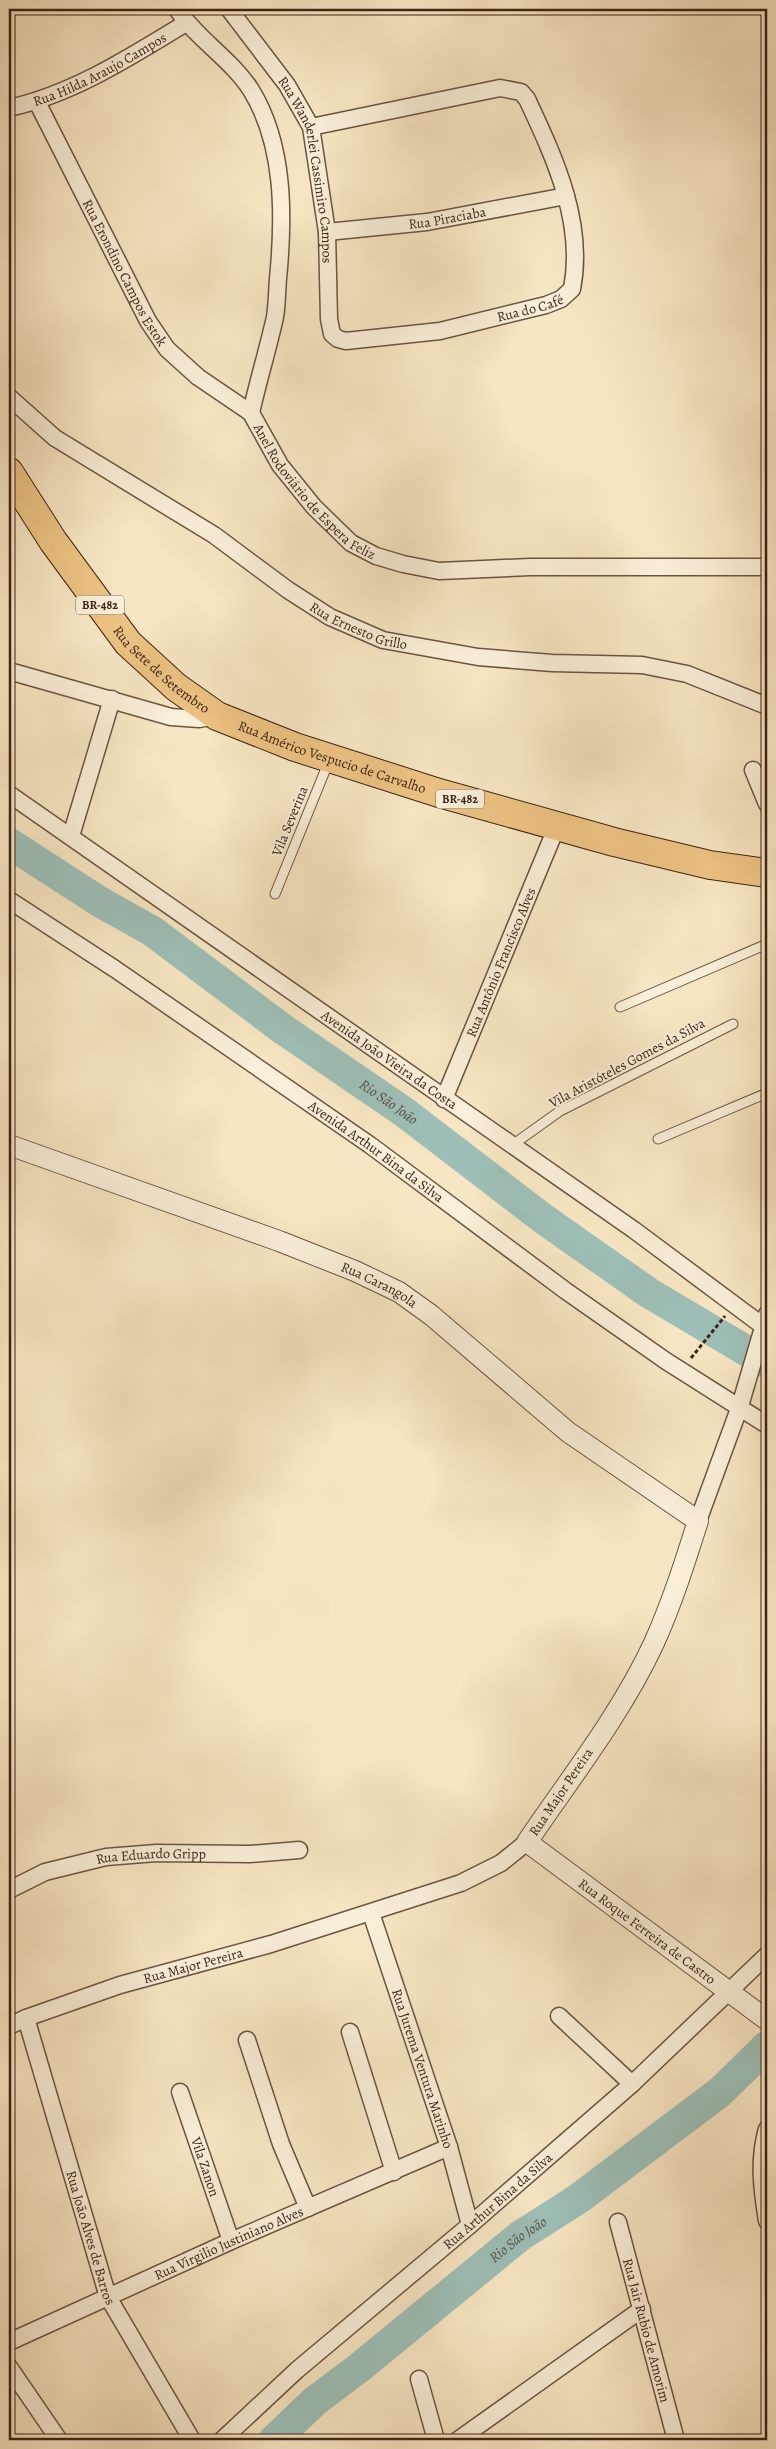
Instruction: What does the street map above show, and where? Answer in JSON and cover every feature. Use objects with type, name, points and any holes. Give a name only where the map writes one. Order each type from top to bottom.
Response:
[{"type":"highway","name":"Rua Sete de Setembro","points":[[9,472],[53,541],[128,643],[176,687],[217,716]]},
{"type":"highway","name":"Rua Américo Vespucio de Carvalho","points":[[217,716],[287,744],[439,793],[556,826],[710,864]]},
{"type":"highway","name":"BR-482","points":[[710,864],[767,858]]},
{"type":"highway","name":"BR-482","points":[[710,864],[767,873]]},
{"type":"street","name":"Anel Rodoviário de Espera Feliz","points":[[177,9],[186,23],[249,88],[263,111],[273,140],[278,167],[281,223],[275,315],[251,413],[280,466],[314,507],[351,543],[376,556],[403,564],[439,571],[530,567],[767,566]]},
{"type":"street","name":"Rua Wanderlei Cassimiro Campos","points":[[229,9],[287,85],[311,127],[327,232],[329,320],[332,334],[338,339],[346,341]]},
{"type":"street","name":"Rua Hilda Araujo Campos","points":[[9,108],[37,102],[122,62],[186,23]]},
{"type":"street","name":"Rua do Café","points":[[311,127],[500,88],[521,92],[527,99],[551,151],[570,212],[575,264],[572,289],[562,299],[546,305],[440,331],[346,341]]},
{"type":"street","name":"Rua Erondino Campos Estok","points":[[37,102],[148,321],[167,349],[198,377],[251,413]]},
{"type":"street","name":"Rua Piraciaba","points":[[327,232],[426,222],[566,196]]},
{"type":"street","name":"Rua Ernesto Grillo","points":[[9,397],[55,438],[214,535],[288,590],[330,617],[383,640],[478,657],[552,663],[642,665],[687,674],[767,706]]},
{"type":"street","points":[[9,671],[183,719],[217,716]]},
{"type":"street","points":[[71,836],[112,699]]},
{"type":"street","points":[[753,770],[767,804]]},
{"type":"street","name":"Avenida João Vieira da Costa","points":[[9,794],[71,836],[205,933],[634,1230],[764,1326]]},
{"type":"street","name":"Rua Antônio Francisco Alves","points":[[444,1099],[556,826]]},
{"type":"street","name":"Avenida Arthur Bina da Silva","points":[[9,900],[115,969],[370,1145],[566,1291],[666,1360],[740,1406]]},
{"type":"street","name":"Rua Carangola","points":[[9,1145],[279,1241],[355,1271],[400,1292],[432,1315],[568,1432],[698,1521]]},
{"type":"street","name":"Rua Major Pereira","points":[[9,2026],[26,2018],[120,1985],[371,1913],[461,1884],[501,1864],[527,1842],[619,1708],[654,1643],[680,1578],[698,1521],[740,1406],[764,1326]]},
{"type":"street","points":[[740,1406],[767,1425]]},
{"type":"street","name":"Rua Roque Ferreira de Castro","points":[[527,1842],[764,2018]]},
{"type":"street","name":"Rua Eduardo Gripp","points":[[9,1890],[45,1872],[106,1857],[156,1853],[250,1854],[299,1850]]},
{"type":"street","name":"Rua Jurema Ventura Marinho","points":[[371,1913],[449,2147],[470,2225]]},
{"type":"street","name":"Rua Arthur Bina da Silva","points":[[222,2440],[297,2370],[470,2225],[632,2084],[767,1955]]},
{"type":"street","points":[[559,2016],[632,2084]]},
{"type":"street","name":"Rua João Alves de Barros","points":[[26,2018],[108,2297],[192,2440]]},
{"type":"street","points":[[350,2032],[394,2172]]},
{"type":"street","points":[[247,2040],[281,2144],[308,2208]]},
{"type":"street","name":"Vila Zanon","points":[[180,2092],[232,2241]]},
{"type":"street","points":[[767,2129],[761,2156],[762,2187],[767,2221]]},
{"type":"street","name":"Rua Virgilio Justiniano Alves","points":[[9,2342],[232,2241],[449,2147]]},
{"type":"street","name":"Rua Jair Rubio de Amorim","points":[[618,2222],[676,2440]]},
{"type":"street","points":[[458,2440],[642,2309]]},
{"type":"street","points":[[9,2367],[59,2440]]},
{"type":"street","points":[[419,2379],[436,2440]]},
{"type":"lane","name":"Vila Severina","points":[[275,894],[330,758]]},
{"type":"lane","points":[[620,1007],[767,944]]},
{"type":"lane","name":"Vila Aristóteles Gomes da Silva","points":[[511,1146],[560,1112],[733,1024]]},
{"type":"lane","points":[[658,1139],[767,1093]]},
{"type":"path","points":[[694,1355],[722,1319]]},
{"type":"waterway","name":"Rio São João","points":[[9,843],[100,902],[152,931],[284,1030],[404,1112],[545,1220],[649,1293],[767,1363]]},
{"type":"waterway","name":"Rio São João","points":[[274,2440],[315,2401],[360,2367],[520,2236],[578,2199],[720,2092],[767,2046]]}]
